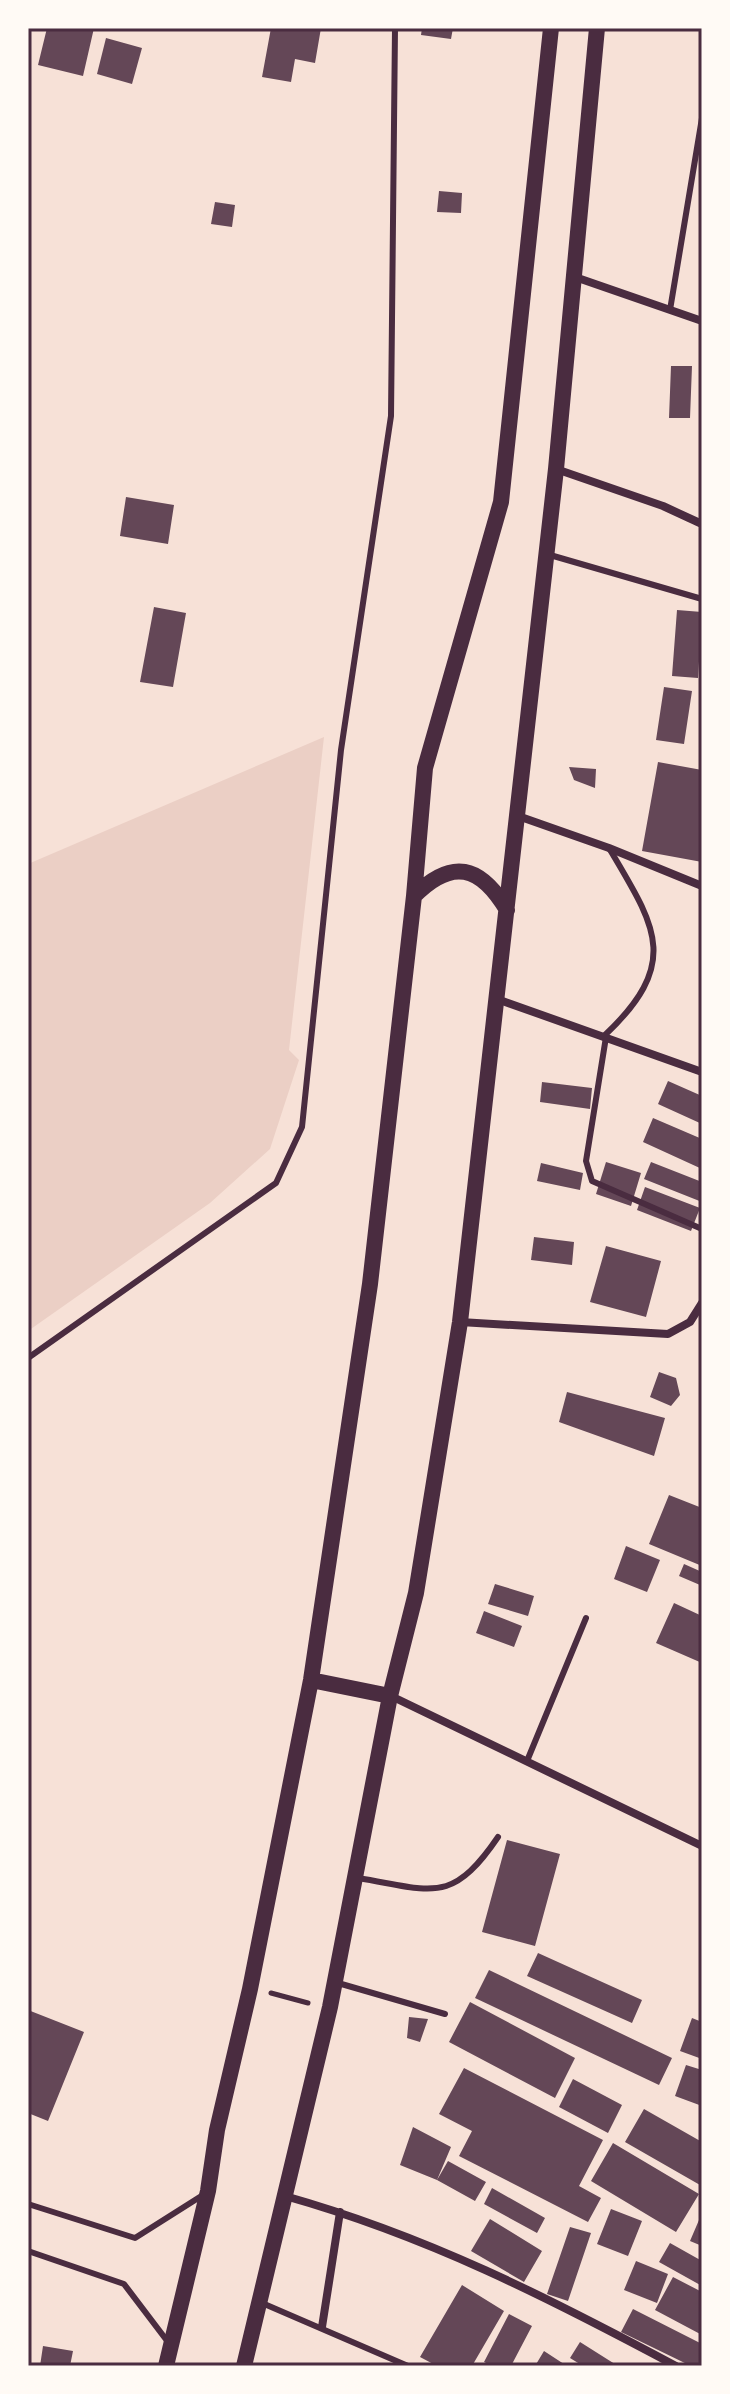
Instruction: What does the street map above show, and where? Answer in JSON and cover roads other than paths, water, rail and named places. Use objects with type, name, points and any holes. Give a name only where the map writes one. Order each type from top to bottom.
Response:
[{"type":"main road","points":[[166,2366],[208,2191],[217,2130],[250,1989],[311,1680],[370,1284],[414,896],[425,768],[501,502],[551,28]]},
{"type":"main road","points":[[244,2366],[330,2007],[390,1696],[416,1593],[460,1322],[556,469],[597,28]]},
{"type":"main road","points":[[414,896],[432,878],[450,871],[467,872],[494,888],[507,910]]},
{"type":"main road","points":[[311,1680],[390,1696]]},
{"type":"street","points":[[575,277],[702,321]]},
{"type":"street","points":[[556,469],[663,506],[702,524]]},
{"type":"street","points":[[518,816],[609,848],[702,886]]},
{"type":"street","points":[[496,999],[702,1072]]},
{"type":"street","points":[[460,1322],[668,1334],[690,1322],[702,1303]]},
{"type":"street","points":[[390,1696],[702,1846]]},
{"type":"street","points":[[284,2196],[340,2212],[454,2253],[676,2366]]},
{"type":"street","points":[[322,2327],[340,2212]]},
{"type":"lane","points":[[28,1358],[276,1183],[302,1127],[341,750],[391,416],[395,28]]},
{"type":"lane","points":[[670,310],[702,118]]},
{"type":"lane","points":[[546,554],[702,599]]},
{"type":"lane","points":[[609,848],[651,921],[654,950],[637,1000],[606,1036],[586,1161],[592,1181],[702,1229]]},
{"type":"lane","points":[[527,1761],[586,1618]]},
{"type":"lane","points":[[353,1877],[429,1890],[461,1882],[498,1837]]},
{"type":"lane","points":[[334,1982],[445,2014]]},
{"type":"lane","points":[[28,2204],[135,2238],[208,2191]]},
{"type":"lane","points":[[28,2251],[124,2284],[170,2345]]},
{"type":"lane","points":[[259,2301],[408,2366]]}]
